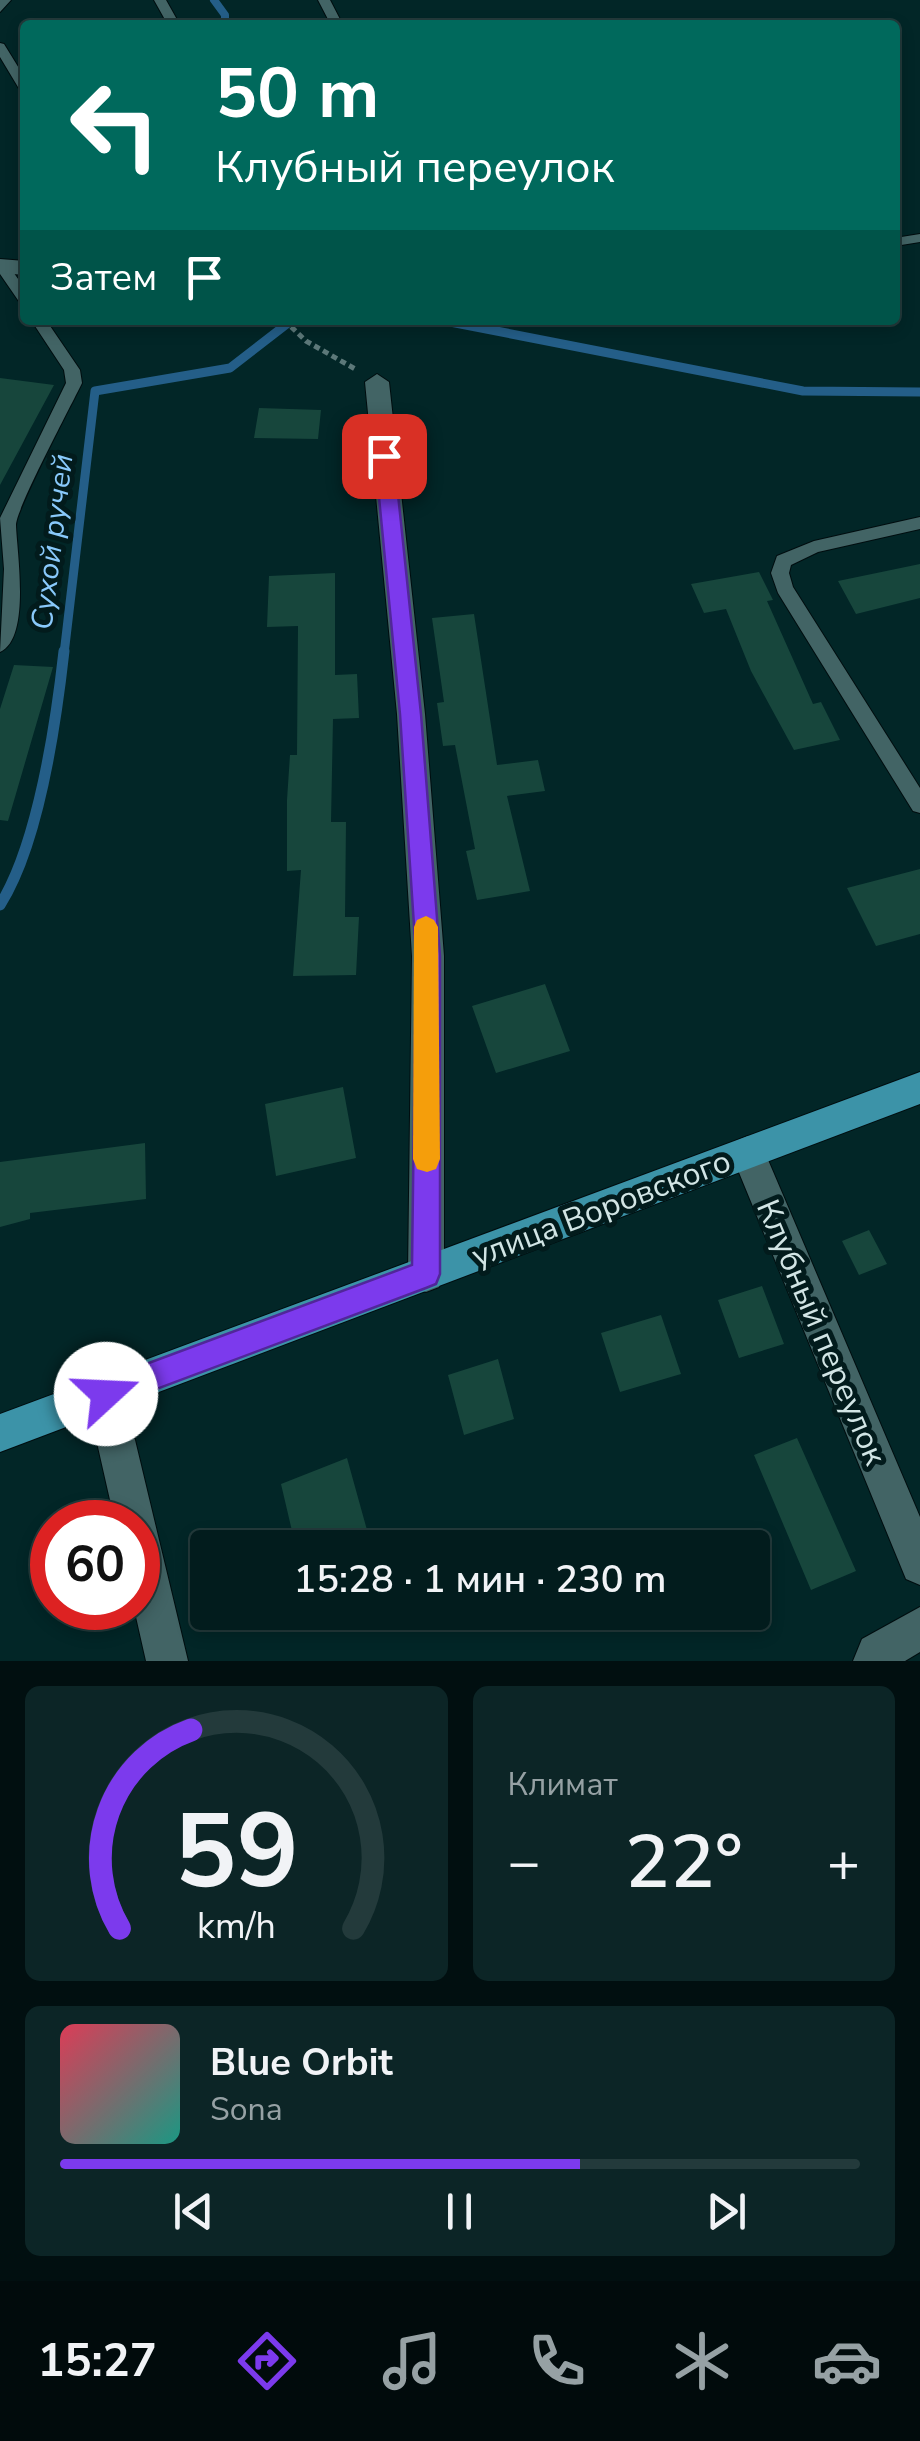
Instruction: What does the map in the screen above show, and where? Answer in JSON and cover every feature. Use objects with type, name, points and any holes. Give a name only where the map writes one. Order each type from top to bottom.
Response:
[{"type":"main road","name":"улица Воровского","points":[[0,1432],[920,1088]]},
{"type":"street","points":[[377,382],[411,714],[428,956],[426,1274]]},
{"type":"street","name":"Клубный переулок","points":[[748,1153],[920,1566]]},
{"type":"street","points":[[106,1394],[130,1500]]},
{"type":"street","points":[[874,1661],[877,1654],[920,1628]]},
{"type":"street","points":[[159,1630],[166,1661]]},
{"type":"lane","points":[[0,8],[5,0]]},
{"type":"lane","points":[[0,47],[20,81]]},
{"type":"lane","points":[[9,267],[20,290]]},
{"type":"lane","points":[[0,646],[10,617],[16,566],[4,528],[74,382],[72,370],[41,325]]},
{"type":"lane","points":[[920,523],[814,547],[782,561],[780,573],[784,588],[920,805]]},
{"type":"path","points":[[289,325],[306,341],[377,382]]},
{"type":"building","points":[[0,378],[54,385],[0,485]]},
{"type":"building","points":[[259,408],[321,410],[318,439],[254,438]]},
{"type":"building","points":[[920,564],[920,598],[856,614],[838,581]]},
{"type":"building","points":[[759,572],[773,600],[767,601],[813,704],[821,702],[840,740],[794,750],[751,671],[726,609],[704,613],[691,584]]},
{"type":"building","points":[[335,573],[335,675],[357,674],[359,718],[333,719],[331,822],[346,822],[345,917],[359,917],[356,975],[293,976],[301,870],[287,871],[287,800],[290,755],[297,755],[298,626],[267,627],[269,576]]},
{"type":"building","points":[[474,614],[497,765],[538,760],[545,791],[507,796],[530,891],[477,900],[466,851],[475,849],[455,745],[443,746],[437,703],[444,702],[432,618]]},
{"type":"building","points":[[14,665],[53,667],[8,821],[0,820],[0,709]]},
{"type":"building","points":[[920,869],[920,934],[876,946],[847,888]]},
{"type":"building","points":[[545,984],[570,1051],[496,1073],[472,1006]]},
{"type":"building","points":[[343,1087],[356,1158],[276,1176],[265,1104]]},
{"type":"building","points":[[145,1143],[146,1199],[30,1213],[30,1219],[0,1227],[0,1162]]},
{"type":"building","points":[[869,1230],[887,1264],[859,1275],[842,1241]]},
{"type":"building","points":[[762,1286],[784,1344],[739,1358],[718,1300]]},
{"type":"building","points":[[661,1315],[681,1374],[620,1392],[601,1333]]},
{"type":"building","points":[[498,1359],[514,1419],[464,1435],[448,1375]]},
{"type":"building","points":[[797,1438],[856,1571],[811,1590],[754,1455]]},
{"type":"building","points":[[347,1458],[367,1530],[292,1530],[281,1484]]},
{"type":"waterway","points":[[214,0],[225,20]]},
{"type":"waterway","name":"Сухой ручей","points":[[64,654],[95,391],[230,368],[286,325]]},
{"type":"waterway","points":[[466,325],[803,391],[920,392]]},
{"type":"waterway","name":"Сухой ручей","points":[[0,905],[35,817],[64,651]]},
{"type":"slow traffic","points":[[426,927],[427,1159]]},
{"type":"route","points":[[106,1394],[426,1274],[428,956],[411,714],[384,456]]}]
